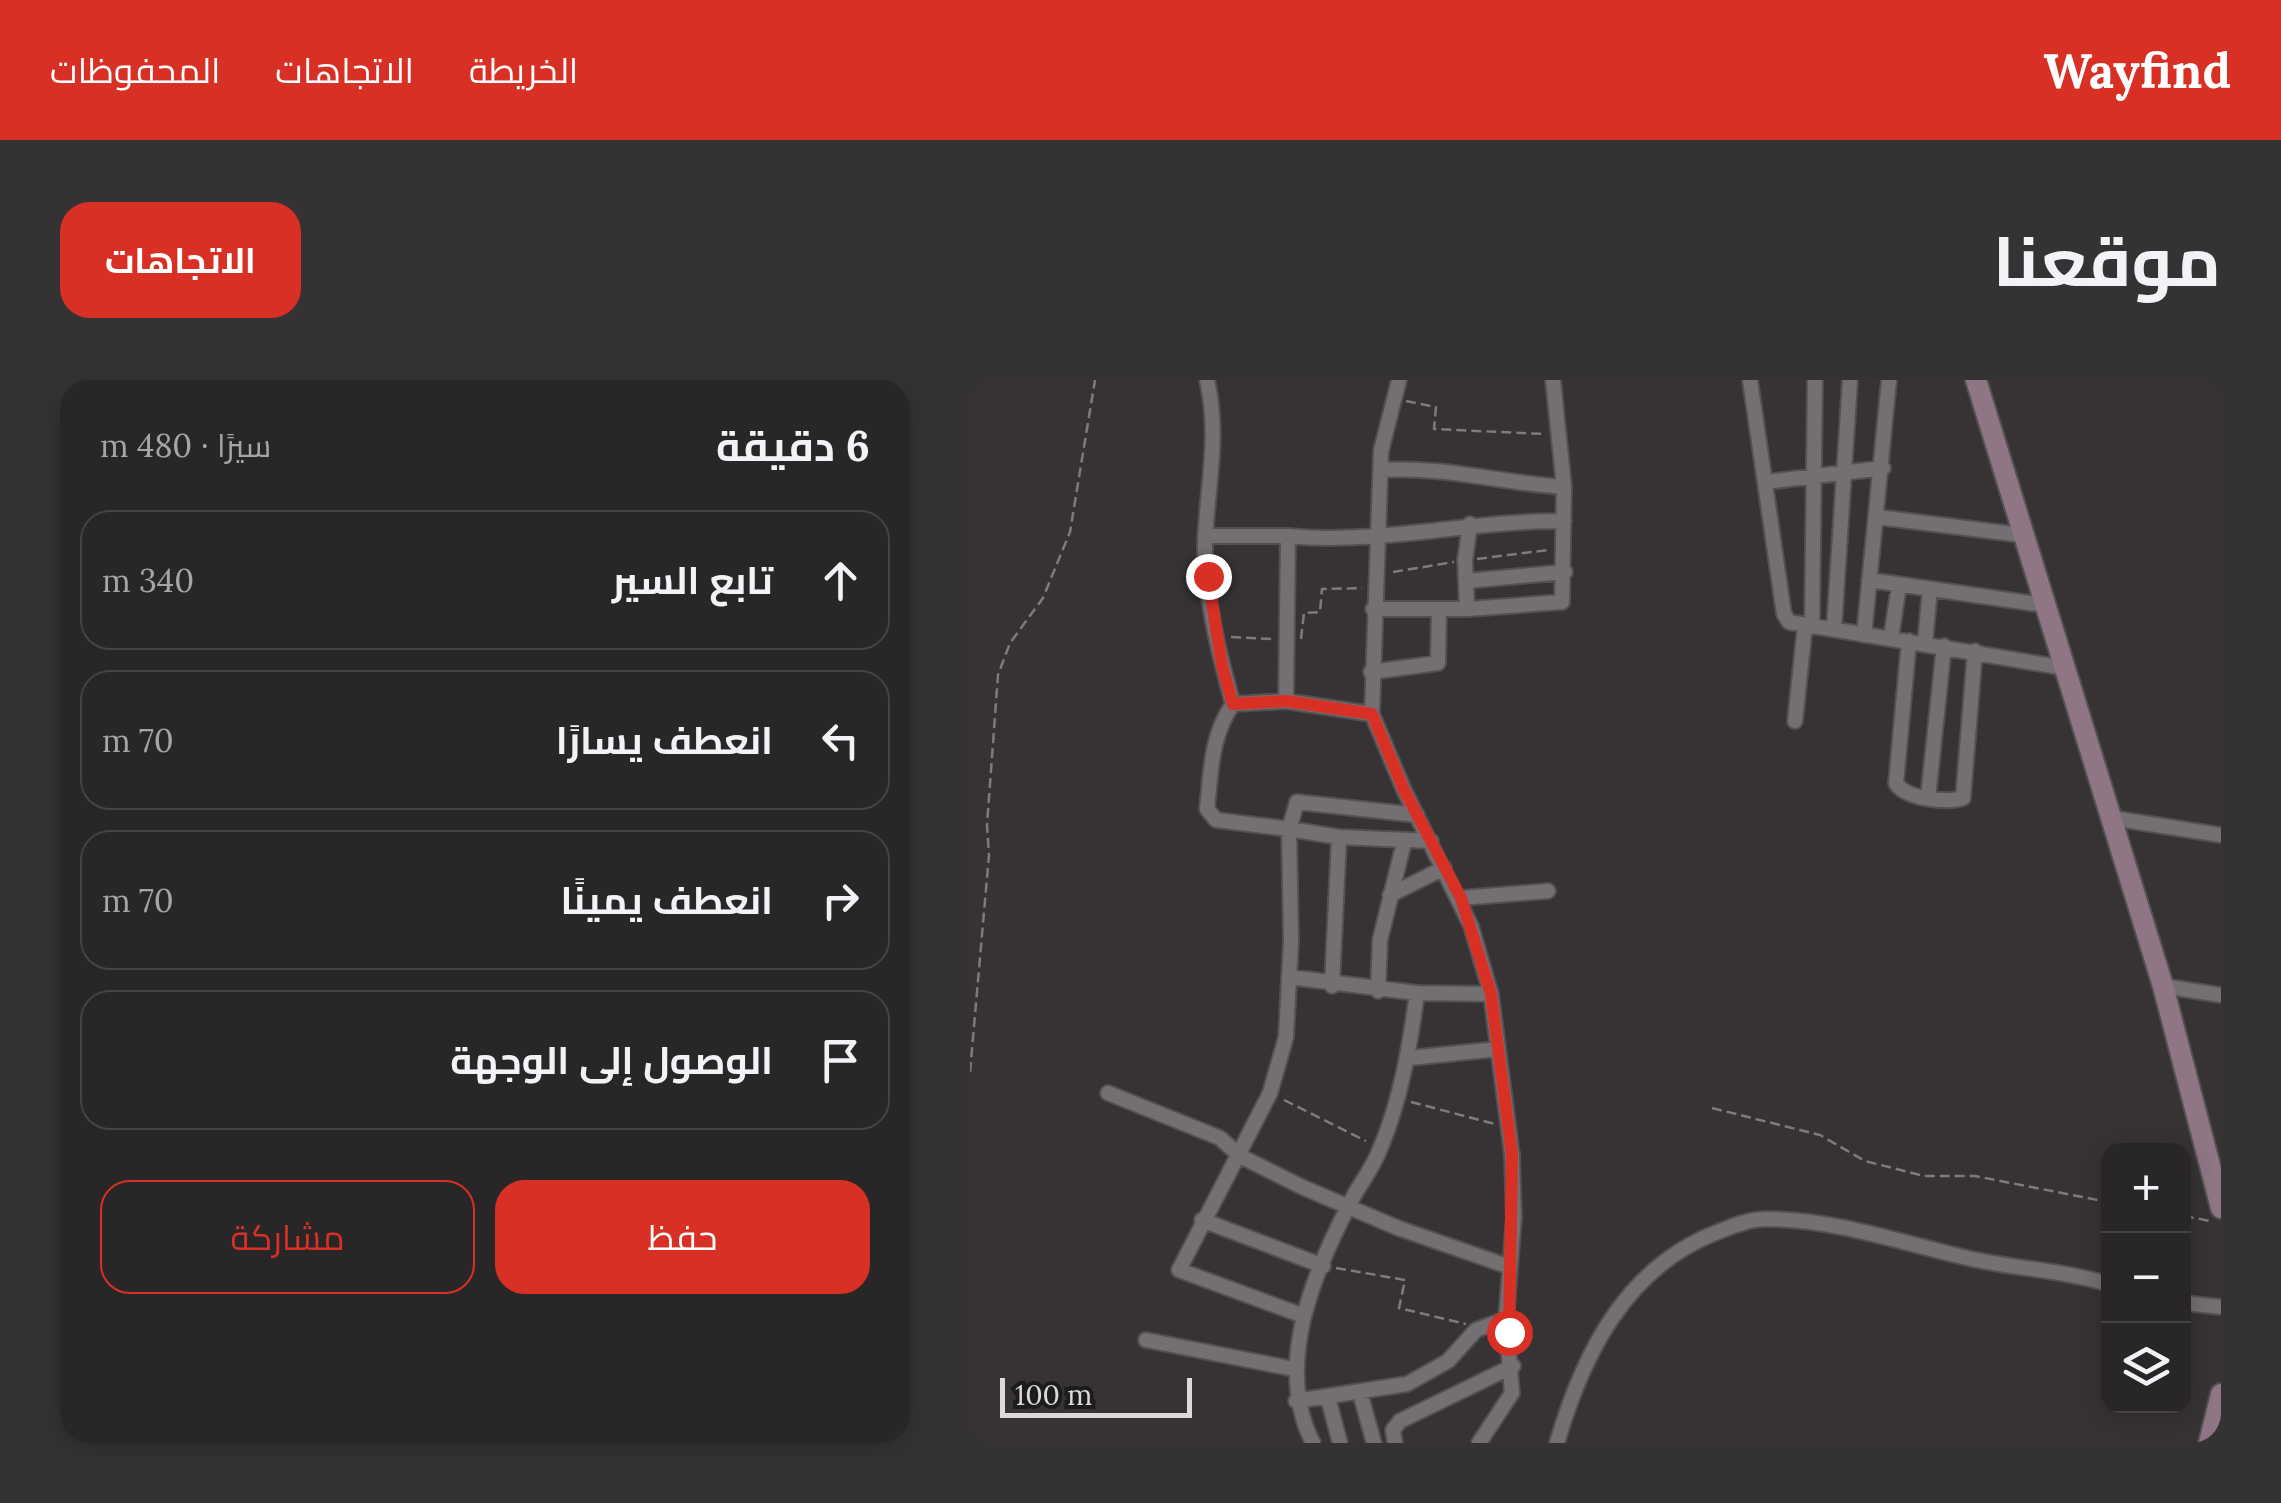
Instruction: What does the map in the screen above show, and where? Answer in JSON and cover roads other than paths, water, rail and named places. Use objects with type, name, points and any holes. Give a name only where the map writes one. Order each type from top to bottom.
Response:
[{"type":"main road","points":[[1976,380],[2163,986],[2221,1208]]},
{"type":"main road","points":[[2209,1443],[2221,1394]]},
{"type":"street","points":[[1207,380],[1215,448],[1205,536],[1217,636],[1233,704],[1217,732],[1210,814],[1226,823],[1338,837],[1431,841]]},
{"type":"street","points":[[1399,380],[1381,470],[1372,714],[1417,815],[1461,898],[1491,994],[1509,1128],[1514,1218],[1506,1319],[1513,1366],[1510,1400],[1479,1443]]},
{"type":"street","points":[[1373,609],[1558,604],[1565,572],[1564,487],[1553,380]]},
{"type":"street","points":[[1750,380],[1784,614],[1789,622],[2065,668]]},
{"type":"street","points":[[1795,722],[1808,626],[1814,380]]},
{"type":"street","points":[[1834,630],[1850,380]]},
{"type":"street","points":[[1864,635],[1889,380]]},
{"type":"street","points":[[1381,470],[1426,468],[1502,482],[1564,487]]},
{"type":"street","points":[[1766,482],[1882,468]]},
{"type":"street","points":[[1876,517],[2022,534]]},
{"type":"street","points":[[1205,536],[1380,538],[1470,524],[1564,522]]},
{"type":"street","points":[[1467,609],[1470,524]]},
{"type":"street","points":[[1286,701],[1288,536]]},
{"type":"street","points":[[1466,581],[1565,572]]},
{"type":"street","points":[[1869,580],[2044,605]]},
{"type":"street","points":[[1891,638],[1899,585]]},
{"type":"street","points":[[1930,589],[1917,642],[1896,783],[1903,792],[1928,798],[1963,798],[1975,651]]},
{"type":"street","points":[[1371,672],[1438,663],[1439,609]]},
{"type":"street","points":[[1928,798],[1944,646]]},
{"type":"street","points":[[1233,704],[1286,701],[1372,714]]},
{"type":"street","points":[[1304,1316],[1180,1271],[1202,1220],[1240,1156],[1270,1093],[1286,1037],[1292,807],[1297,802],[1417,815]]},
{"type":"street","points":[[2112,818],[2221,835]]},
{"type":"street","points":[[1332,986],[1338,837]]},
{"type":"street","points":[[1378,991],[1380,940],[1404,842]]},
{"type":"street","points":[[1390,895],[1444,868]]},
{"type":"street","points":[[1461,898],[1548,890]]},
{"type":"street","points":[[1289,977],[1378,991],[1491,994]]},
{"type":"street","points":[[2163,986],[2221,995]]},
{"type":"street","points":[[1313,1443],[1296,1401],[1294,1369],[1304,1316],[1349,1205],[1380,1149],[1408,1058],[1418,993]]},
{"type":"street","points":[[1408,1058],[1498,1049]]},
{"type":"street","points":[[1108,1094],[1208,1132],[1240,1156],[1398,1228],[1510,1268]]},
{"type":"street","points":[[1557,1443],[1580,1375],[1637,1282],[1670,1254],[1743,1222],[1764,1219],[1885,1236],[1979,1261],[2101,1283]]},
{"type":"street","points":[[1202,1220],[1323,1266]]},
{"type":"street","points":[[2191,1303],[2221,1307]]},
{"type":"street","points":[[1296,1401],[1407,1384],[1431,1374],[1460,1352],[1476,1330],[1506,1319]]},
{"type":"street","points":[[1146,1340],[1294,1369]]},
{"type":"street","points":[[1396,1443],[1393,1430],[1400,1421],[1513,1366]]},
{"type":"street","points":[[1360,1392],[1374,1443]]},
{"type":"street","points":[[1328,1398],[1340,1443]]}]
